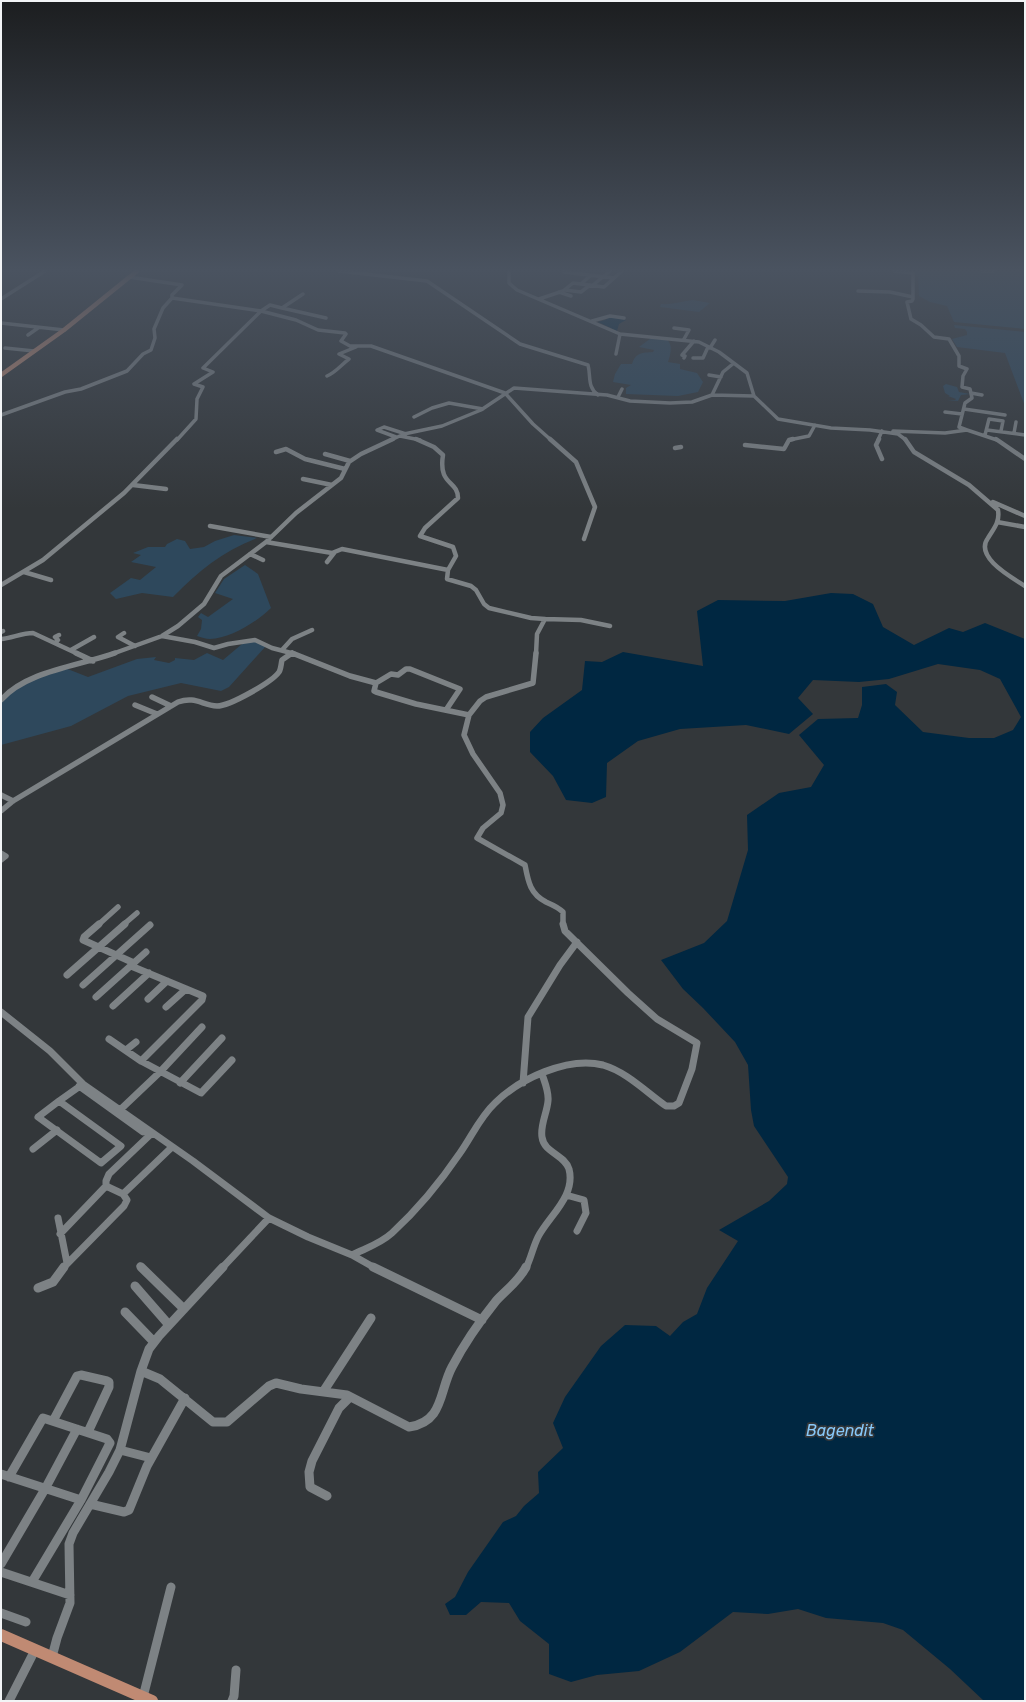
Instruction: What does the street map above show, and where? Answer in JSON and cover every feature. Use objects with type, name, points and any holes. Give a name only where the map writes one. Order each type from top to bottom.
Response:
[{"type":"main road","points":[[1,375],[34,351]]},
{"type":"main road","points":[[1,1635],[147,1699]]},
{"type":"street","points":[[28,350],[34,351]]},
{"type":"street","points":[[1,415],[65,392],[81,389],[127,371],[143,354],[150,350]]},
{"type":"street","points":[[1,585],[43,560],[133,485],[161,457],[196,419],[196,395],[202,387],[194,384],[213,372],[203,368],[221,350]]},
{"type":"street","points":[[327,376],[336,372],[344,362],[349,359],[339,354],[347,350]]},
{"type":"street","points":[[385,350],[505,394],[533,424],[576,462],[595,507],[584,538]]},
{"type":"street","points":[[540,350],[588,366],[591,387],[594,392],[600,395]]},
{"type":"street","points":[[684,358],[686,356],[682,355],[686,350]]},
{"type":"street","points":[[693,358],[703,359],[707,350]]},
{"type":"street","points":[[714,350],[748,373],[754,396],[771,410],[778,419],[815,426],[881,431],[908,430],[948,433],[966,430]]},
{"type":"street","points":[[956,350],[959,356],[959,366],[967,369],[963,376],[962,387],[970,389],[972,398],[966,402],[959,427],[994,438],[1025,459]]},
{"type":"street","points":[[712,395],[727,368],[734,363]]},
{"type":"street","points":[[709,375],[721,377]]},
{"type":"street","points":[[1,700],[8,692],[40,675],[93,661],[162,636],[178,626],[204,604],[221,576],[266,542],[296,513],[341,478],[350,461],[398,436],[442,426],[483,409],[516,388],[607,395],[630,401],[684,403],[712,395],[754,396]]},
{"type":"street","points":[[618,397],[622,389]]},
{"type":"street","points":[[971,393],[982,395]]},
{"type":"street","points":[[414,417],[432,408],[449,403],[483,409]]},
{"type":"street","points":[[964,408],[1005,415]]},
{"type":"street","points":[[946,412],[962,414]]},
{"type":"street","points":[[985,435],[989,419],[1003,420],[1000,431]]},
{"type":"street","points":[[1014,433],[1016,422]]},
{"type":"street","points":[[406,434],[384,426],[377,430],[431,444],[441,453],[443,476],[459,494],[458,498],[423,530],[420,538],[453,547],[456,556],[448,570],[447,579],[474,587],[485,606],[489,608],[531,618],[581,620],[610,626]]},
{"type":"street","points":[[745,445],[784,449],[789,440],[809,436],[815,426]]},
{"type":"street","points":[[986,430],[1025,434]]},
{"type":"street","points":[[881,431],[876,445],[882,459]]},
{"type":"street","points":[[881,431],[899,435],[905,439],[914,452],[952,473],[989,501],[1025,516]]},
{"type":"street","points":[[276,452],[285,449],[306,460],[345,469]]},
{"type":"street","points":[[325,454],[350,461]]},
{"type":"street","points":[[303,479],[332,485]]},
{"type":"street","points":[[133,485],[166,489]]},
{"type":"street","points":[[998,506],[998,520],[992,533],[985,541],[985,550],[993,563],[1025,586]]},
{"type":"street","points":[[998,520],[1025,527]]},
{"type":"street","points":[[210,526],[271,537]]},
{"type":"street","points":[[266,542],[331,553]]},
{"type":"street","points":[[327,562],[331,553],[337,549],[342,549],[448,570]]},
{"type":"street","points":[[250,554],[263,560]]},
{"type":"street","points":[[24,572],[51,580]]},
{"type":"street","points":[[352,1255],[378,1244],[393,1232],[421,1202],[450,1167],[473,1130],[495,1103],[523,1082],[568,1064],[590,1063],[603,1065],[632,1081],[666,1106],[671,1107],[678,1103],[692,1069],[698,1046],[697,1043],[657,1018],[628,993],[565,931],[561,909],[538,899],[533,894],[525,865],[477,838],[483,828],[501,813],[503,806],[500,793],[473,754],[464,735],[469,715],[480,701],[486,698],[503,691],[533,683],[537,634],[545,619]]},
{"type":"street","points":[[282,650],[292,639],[312,630]]},
{"type":"street","points":[[1,639],[13,638],[29,632],[93,661]]},
{"type":"street","points":[[124,633],[118,637],[135,646]]},
{"type":"street","points":[[55,643],[58,640],[55,637],[59,635]]},
{"type":"street","points":[[162,636],[195,642],[214,648],[251,640],[268,647],[292,653],[350,676],[376,683]]},
{"type":"street","points":[[71,650],[94,637]]},
{"type":"street","points":[[1,810],[13,801],[171,706],[187,699],[219,706],[270,682],[280,671],[282,660],[292,653]]},
{"type":"street","points":[[446,710],[460,689],[410,669],[406,669],[398,675],[391,674],[376,683],[374,690],[376,692],[416,704],[469,715]]},
{"type":"street","points":[[152,697],[171,706]]},
{"type":"street","points":[[135,705],[157,714]]},
{"type":"street","points":[[1,795],[13,801]]},
{"type":"street","points":[[1,853],[6,856],[1,860]]},
{"type":"street","points":[[118,907],[83,940],[116,955],[148,973],[203,996],[202,1000],[142,1061]]},
{"type":"street","points":[[67,975],[137,913]]},
{"type":"street","points":[[83,985],[150,925]]},
{"type":"street","points":[[523,1082],[528,1017],[560,965],[577,942]]},
{"type":"street","points":[[96,997],[146,952]]},
{"type":"street","points":[[113,1006],[148,973]]},
{"type":"street","points":[[148,999],[167,981]]},
{"type":"street","points":[[166,1007],[186,989]]},
{"type":"street","points":[[1,1012],[50,1051],[81,1085],[143,1132],[150,1131]]},
{"type":"street","points":[[121,1109],[160,1072],[202,1028]]},
{"type":"street","points":[[180,1083],[222,1038]]},
{"type":"street","points":[[109,1039],[160,1072],[201,1093],[232,1060]]},
{"type":"street","points":[[126,1050],[136,1042]]},
{"type":"street","points":[[141,1371],[160,1379],[213,1422],[218,1423],[230,1420],[269,1386],[276,1383],[350,1397],[409,1427],[416,1427],[426,1421],[436,1411],[452,1365],[482,1320],[526,1269],[541,1231],[559,1210],[566,1196],[569,1168],[566,1162],[546,1146],[542,1139],[542,1128],[549,1102],[542,1074]]},
{"type":"street","points":[[59,1101],[122,1146],[101,1163],[38,1117],[59,1101],[81,1085]]},
{"type":"street","points":[[81,1085],[121,1109],[269,1218],[308,1237],[352,1255],[373,1267],[482,1320]]},
{"type":"street","points":[[33,1149],[57,1130]]},
{"type":"street","points":[[60,1234],[106,1186],[106,1181],[109,1174],[150,1131]]},
{"type":"street","points":[[123,1194],[172,1147]]},
{"type":"street","points":[[44,1286],[124,1206],[127,1200],[123,1194],[106,1186]]},
{"type":"street","points":[[566,1196],[584,1200],[586,1213],[577,1230]]},
{"type":"street","points":[[58,1218],[67,1263]]},
{"type":"street","points":[[52,1658],[57,1638],[70,1603],[69,1544],[73,1533],[109,1472],[120,1450],[148,1349],[169,1324],[269,1218]]},
{"type":"street","points":[[140,1266],[184,1309]]},
{"type":"street","points":[[135,1286],[169,1324]]},
{"type":"street","points":[[125,1312],[154,1342]]},
{"type":"street","points":[[323,1392],[371,1318]]},
{"type":"street","points":[[53,1421],[77,1376],[82,1375],[108,1381],[109,1387],[88,1432]]},
{"type":"street","points":[[327,1496],[310,1486],[310,1465],[339,1408],[350,1397]]},
{"type":"street","points":[[90,1504],[127,1512],[132,1505],[151,1458],[185,1398]]},
{"type":"street","points":[[32,1582],[81,1500],[110,1444],[107,1439],[44,1418],[4,1477],[81,1500]]},
{"type":"street","points":[[1,1564],[45,1489],[77,1429]]},
{"type":"street","points":[[120,1450],[151,1458]]},
{"type":"street","points":[[1,1572],[70,1595]]},
{"type":"street","points":[[147,1699],[171,1587]]},
{"type":"street","points":[[1,1613],[26,1622]]},
{"type":"street","points":[[9,1701],[35,1650]]},
{"type":"street","points":[[232,1701],[234,1696],[236,1670]]},
{"type":"shaded area","points":[[654,350],[671,350],[668,362],[680,364],[680,369],[697,373],[703,382],[698,392],[678,396],[626,394],[626,388],[631,385],[613,382],[615,374],[621,364],[632,364],[635,357],[638,355],[653,352]]},
{"type":"shaded area","points":[[984,350],[1025,350],[1025,406],[1005,353]]},
{"type":"shaded area","points":[[946,384],[957,387],[959,392],[970,394],[961,395],[958,401],[947,400],[956,399],[945,393],[943,386]]},
{"type":"shaded area","points":[[234,535],[257,538],[233,549],[202,570],[173,597],[142,593],[116,599],[110,593],[131,578],[140,580],[156,567],[131,562],[141,555],[133,553],[148,547],[165,547],[167,544],[177,539],[185,541],[190,549],[204,547],[215,541]]},
{"type":"shaded area","points":[[245,565],[258,574],[271,608],[251,624],[235,633],[210,639],[197,636],[201,629],[202,620],[198,617],[201,613],[208,617],[233,599],[215,593],[224,579]]},
{"type":"shaded area","points":[[253,640],[266,646],[229,687],[221,691],[181,683],[128,696],[71,726],[1,745],[1,701],[6,694],[40,675],[65,668],[88,677],[137,659],[156,657],[154,660],[169,663],[175,660],[175,658],[194,660],[207,653],[223,660],[242,644]]},
{"type":"water","name":"Bagendit","points":[[831,593],[853,594],[873,604],[883,627],[914,645],[949,628],[963,632],[985,623],[1025,639],[1025,1701],[984,1701],[950,1669],[903,1630],[883,1623],[826,1618],[798,1609],[768,1614],[733,1612],[680,1652],[639,1671],[597,1675],[571,1682],[549,1674],[549,1644],[520,1621],[509,1603],[481,1602],[466,1615],[450,1615],[445,1604],[455,1597],[468,1572],[503,1522],[516,1516],[524,1506],[539,1493],[538,1472],[563,1448],[553,1423],[565,1397],[601,1346],[625,1325],[656,1326],[670,1336],[683,1322],[697,1314],[707,1288],[738,1241],[719,1230],[769,1201],[787,1184],[788,1177],[754,1126],[751,1110],[748,1065],[735,1042],[683,989],[661,960],[704,943],[727,921],[748,850],[747,815],[779,793],[811,787],[824,765],[799,735],[818,719],[858,718],[862,705],[862,687],[886,684],[897,692],[895,705],[923,732],[969,738],[994,738],[1013,730],[1021,717],[1000,679],[980,670],[938,664],[889,679],[859,682],[813,680],[798,698],[813,714],[789,734],[746,725],[680,729],[638,741],[607,763],[606,797],[592,803],[566,800],[553,776],[530,752],[530,732],[543,718],[582,690],[585,661],[602,662],[623,652],[703,666],[697,611],[718,600],[785,601]]}]
